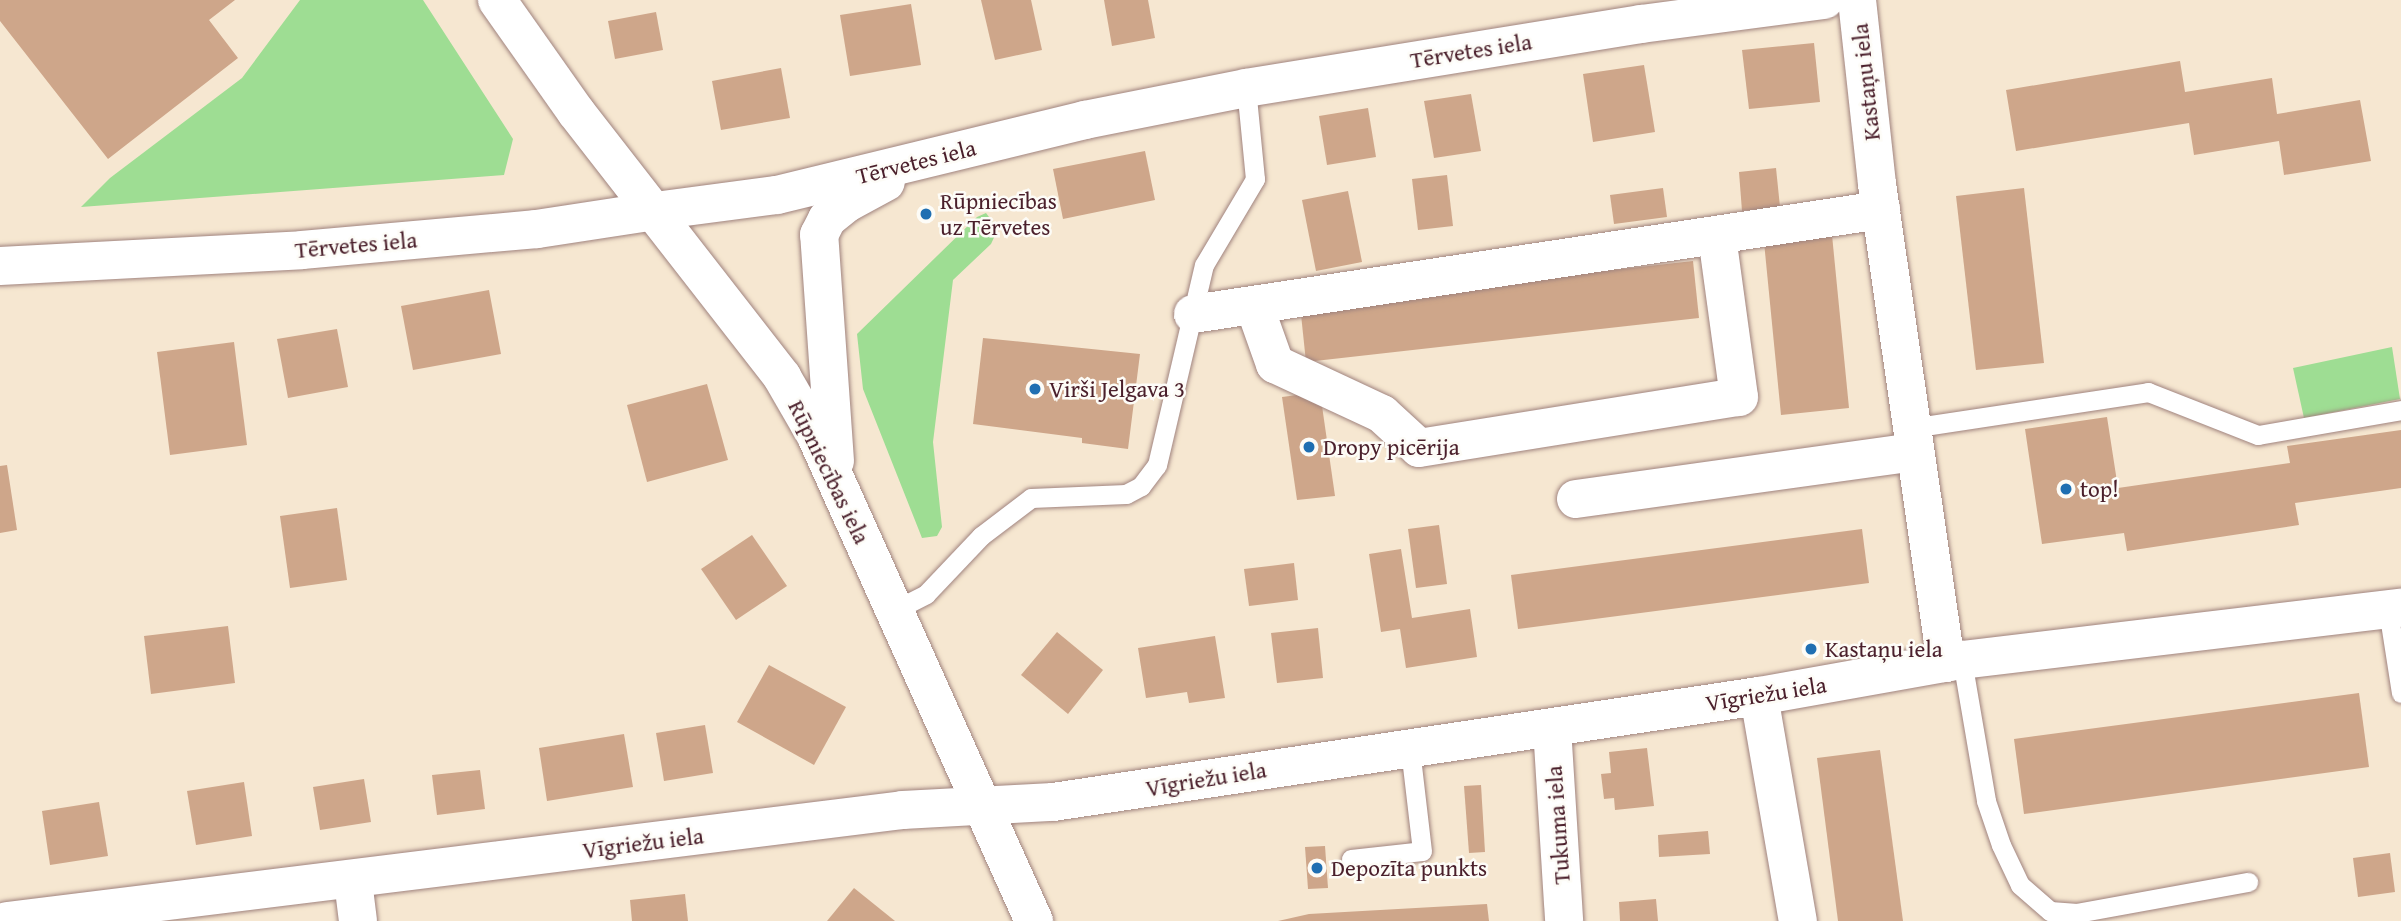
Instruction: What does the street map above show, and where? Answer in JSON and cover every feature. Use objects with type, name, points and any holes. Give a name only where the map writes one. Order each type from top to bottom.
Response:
[{"type":"street","name":"Rūpniecības iela","points":[[498,0],[655,212],[782,377],[835,477],[1034,921]]},
{"type":"street","name":"Tērvetes iela","points":[[0,266],[315,249],[537,229],[777,195],[1085,120],[1639,12],[1824,0]]},
{"type":"street","name":"Kastaņu iela","points":[[1857,0],[1881,210],[1912,440],[1954,662]]},
{"type":"street","points":[[835,477],[819,235],[827,219],[847,203],[880,187],[908,164]]},
{"type":"street","points":[[1193,314],[1881,210]]},
{"type":"street","points":[[1254,305],[1275,364],[1382,414],[1419,448],[1739,397],[1717,236]]},
{"type":"street","points":[[1576,499],[1912,440]]},
{"type":"street","name":"Vīgriežu iela","points":[[7,921],[353,881],[903,810],[983,808],[1552,728],[1954,662],[2394,609]]},
{"type":"street","points":[[1759,696],[1798,921]]},
{"type":"street","name":"Tukuma iela","points":[[1552,728],[1564,921]]},
{"type":"street","points":[[353,881],[358,921]]},
{"type":"lane","points":[[893,611],[926,594],[981,536],[1031,498],[1126,494],[1142,486],[1157,465],[1204,265],[1255,179],[1246,88]]},
{"type":"lane","points":[[1912,440],[2148,392],[2258,435],[2401,410]]},
{"type":"lane","points":[[2394,609],[2401,693]]},
{"type":"lane","points":[[1954,662],[1986,801],[2001,845],[2020,885],[2050,911],[2077,913],[2248,882]]},
{"type":"lane","points":[[1351,859],[1422,851],[1410,749]]},
{"type":"green space","points":[[300,0],[423,0],[513,139],[504,175],[81,207],[110,178],[242,78]]},
{"type":"green space","points":[[986,213],[998,229],[991,244],[953,280],[933,442],[942,527],[937,536],[922,538],[863,389],[857,334],[977,217]]},
{"type":"green space","points":[[2392,347],[2400,399],[2304,418],[2293,368]]},
{"type":"building","points":[[0,0],[235,0],[209,20],[238,58],[108,159],[0,21]]},
{"type":"building","points":[[981,0],[1031,0],[1042,50],[995,60]]},
{"type":"building","points":[[1104,0],[1148,0],[1155,38],[1112,46]]},
{"type":"building","points":[[911,4],[921,65],[850,76],[840,15]]},
{"type":"building","points":[[656,12],[663,50],[615,59],[608,21]]},
{"type":"building","points":[[1814,43],[1820,102],[1749,109],[1742,50]]},
{"type":"building","points":[[2180,61],[2185,92],[2272,78],[2277,114],[2360,100],[2371,161],[2284,175],[2279,141],[2194,155],[2189,123],[2016,151],[2006,90]]},
{"type":"building","points":[[1644,65],[1655,132],[1593,142],[1583,74]]},
{"type":"building","points":[[781,68],[790,118],[721,130],[712,81]]},
{"type":"building","points":[[1471,94],[1481,151],[1434,158],[1424,101]]},
{"type":"building","points":[[1368,108],[1376,157],[1327,165],[1319,116]]},
{"type":"building","points":[[1145,151],[1155,200],[1063,219],[1053,169]]},
{"type":"building","points":[[1776,168],[1780,207],[1742,211],[1739,172]]},
{"type":"building","points":[[1447,175],[1453,226],[1418,230],[1412,179]]},
{"type":"building","points":[[1663,188],[1667,217],[1614,224],[1610,195]]},
{"type":"building","points":[[2024,188],[2044,363],[1976,370],[1956,196]]},
{"type":"building","points":[[1348,191],[1362,262],[1316,271],[1302,200]]},
{"type":"building","points":[[1832,235],[1849,408],[1781,415],[1764,242]]},
{"type":"building","points":[[1693,261],[1699,318],[1306,362],[1300,305]]},
{"type":"building","points":[[489,290],[501,354],[413,370],[401,306]]},
{"type":"building","points":[[337,329],[348,387],[288,398],[277,339]]},
{"type":"building","points":[[983,338],[1140,354],[1128,449],[1082,443],[1082,438],[973,424]]},
{"type":"building","points":[[234,342],[247,445],[170,455],[157,352]]},
{"type":"building","points":[[707,384],[728,460],[647,482],[627,405]]},
{"type":"building","name":"Dropy picērija","points":[[1320,392],[1335,496],[1297,500],[1282,397]]},
{"type":"building","points":[[2107,417],[2118,488],[2290,463],[2287,446],[2401,430],[2401,488],[2295,503],[2299,525],[2127,551],[2124,533],[2042,544],[2025,429]]},
{"type":"building","points":[[7,465],[17,530],[0,533],[0,466]]},
{"type":"building","points":[[337,508],[347,580],[290,588],[280,516]]},
{"type":"building","points":[[1439,525],[1447,584],[1416,588],[1408,529]]},
{"type":"building","points":[[1862,529],[1869,583],[1518,629],[1511,575]]},
{"type":"building","points":[[752,535],[787,586],[736,620],[701,569]]},
{"type":"building","points":[[1401,549],[1412,618],[1470,609],[1477,657],[1406,668],[1400,629],[1381,632],[1369,554]]},
{"type":"building","points":[[1294,563],[1298,600],[1249,606],[1244,569]]},
{"type":"building","points":[[228,626],[235,683],[151,694],[144,636]]},
{"type":"building","points":[[1318,628],[1323,678],[1277,683],[1271,633]]},
{"type":"building","points":[[1057,632],[1103,670],[1068,714],[1021,675]]},
{"type":"building","points":[[1215,636],[1225,698],[1189,703],[1187,692],[1146,698],[1138,648]]},
{"type":"building","points":[[769,665],[846,707],[814,765],[737,722]]},
{"type":"building","points":[[2359,693],[2369,767],[2024,814],[2014,739]]},
{"type":"building","points":[[705,725],[713,773],[664,781],[656,733]]},
{"type":"building","points":[[624,734],[633,787],[547,801],[539,748]]},
{"type":"building","points":[[1647,748],[1654,806],[1615,810],[1614,798],[1604,799],[1601,774],[1611,773],[1609,752]]},
{"type":"building","points":[[1880,750],[1903,921],[1838,921],[1817,758]]},
{"type":"building","points":[[480,770],[485,809],[437,815],[432,775]]},
{"type":"building","points":[[364,779],[371,822],[320,830],[313,787]]},
{"type":"building","points":[[244,782],[252,836],[196,845],[187,791]]},
{"type":"building","points":[[1481,785],[1485,852],[1469,853],[1464,786]]},
{"type":"building","points":[[99,802],[108,856],[50,865],[42,811]]},
{"type":"building","points":[[1708,831],[1710,854],[1659,857],[1658,835]]},
{"type":"building","name":"Depozīta punkts","points":[[1325,846],[1328,888],[1308,889],[1305,847]]},
{"type":"building","points":[[2390,853],[2395,892],[2358,897],[2353,858]]},
{"type":"building","points":[[854,888],[895,921],[827,921]]},
{"type":"building","points":[[685,894],[688,921],[632,921],[630,900]]},
{"type":"building","points":[[1656,899],[1658,921],[1620,921],[1619,902]]},
{"type":"building","points":[[1487,904],[1489,921],[1278,921],[1309,914]]},
{"type":"place","name":"Rūpniecības uz Tērvetes","points":[[926,214]]},
{"type":"place","name":"Virši Jelgava 3","points":[[1035,389]]},
{"type":"place","name":"Dropy picērija","points":[[1309,447]]},
{"type":"place","name":"top!","points":[[2066,489]]},
{"type":"place","name":"Kastaņu iela","points":[[1811,649]]},
{"type":"place","name":"Depozīta punkts","points":[[1317,868]]}]
